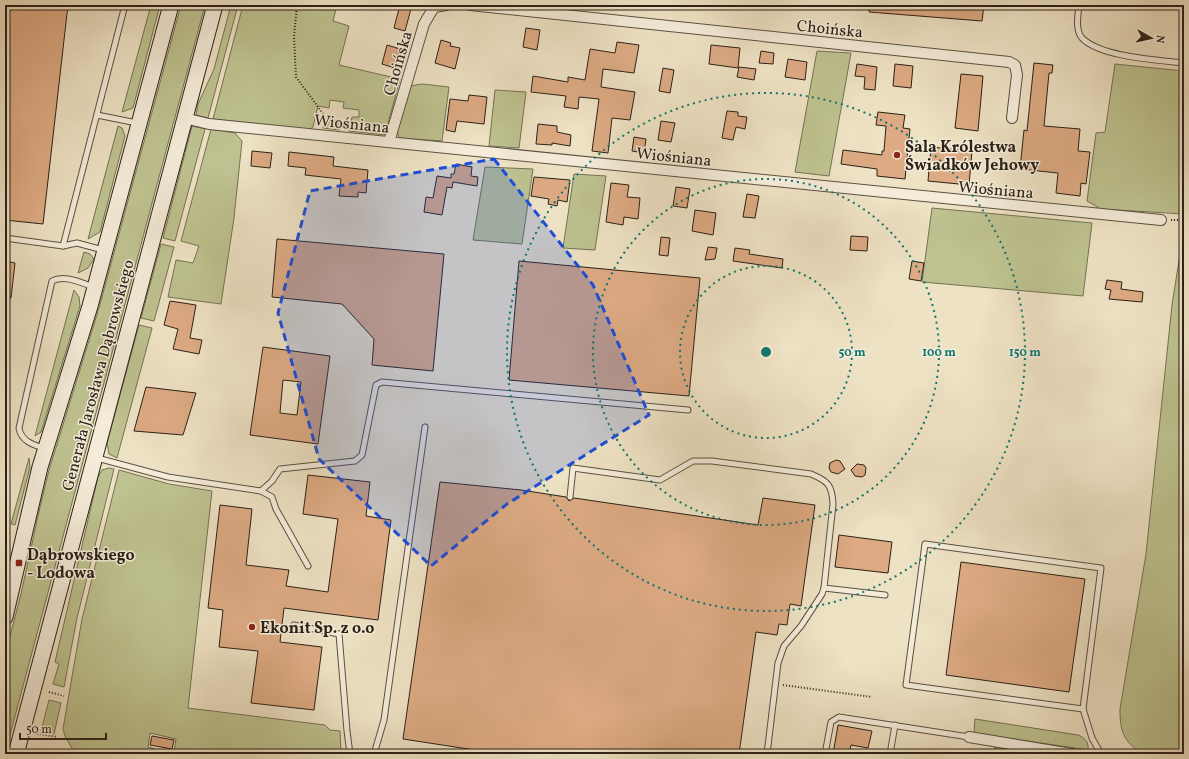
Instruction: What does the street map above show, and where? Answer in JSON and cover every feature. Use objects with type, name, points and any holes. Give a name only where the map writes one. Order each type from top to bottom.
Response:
[{"type":"main road","name":"Generała Jarosława Dąbrowskiego","points":[[5,617],[46,448],[95,287],[171,5]]},
{"type":"main road","name":"Generała Jarosława Dąbrowskiego","points":[[16,754],[214,5]]},
{"type":"street","name":"Choińska","points":[[390,142],[424,24],[434,7],[446,5]]},
{"type":"street","name":"Choińska","points":[[470,5],[1009,62],[1015,65],[1017,75],[1012,118]]},
{"type":"street","name":"Wiośniana","points":[[184,118],[209,124],[1162,220]]},
{"type":"street","points":[[970,737],[1072,754]]},
{"type":"lane","points":[[63,246],[125,5]]},
{"type":"lane","points":[[1079,5],[1077,22],[1081,38],[1096,48],[1123,55],[1184,63]]},
{"type":"lane","points":[[97,115],[139,124]]},
{"type":"lane","points":[[5,238],[63,246],[77,243],[105,250]]},
{"type":"lane","points":[[46,448],[31,444],[20,433],[19,428],[52,281],[58,278],[66,279],[95,287]]},
{"type":"lane","points":[[261,491],[272,481],[280,469],[355,461],[362,455],[376,385],[382,382],[688,410]]},
{"type":"lane","points":[[374,754],[384,720],[425,427]]},
{"type":"lane","points":[[94,458],[168,477],[261,491],[272,498],[276,509],[308,566]]},
{"type":"lane","points":[[570,497],[573,468],[660,480],[693,461],[712,461],[811,474],[825,480],[832,490],[833,504],[824,588],[822,594],[801,626],[784,646],[778,663],[767,754]]},
{"type":"lane","points":[[1083,709],[906,685],[925,544],[1102,568],[1083,709],[1092,738],[1101,754]]},
{"type":"lane","points":[[824,588],[885,595]]},
{"type":"lane","points":[[294,625],[339,634],[350,754]]},
{"type":"lane","points":[[825,754],[830,722],[839,717],[970,737]]},
{"type":"lane","points":[[890,754],[895,725]]},
{"type":"path","points":[[297,5],[294,37],[296,77],[324,115]]},
{"type":"path","points":[[776,684],[872,697]]},
{"type":"path","points":[[49,692],[64,696]]},
{"type":"path","points":[[21,732],[57,737]]},
{"type":"highlighted area","points":[[494,159],[593,285],[649,415],[507,504],[431,566],[319,459],[278,313],[310,191]]},
{"type":"green space","points":[[151,5],[160,5],[133,108],[122,112]]},
{"type":"green space","points":[[181,5],[205,5],[7,746],[5,746],[5,655],[21,594],[40,507],[49,470],[99,308]]},
{"type":"green space","points":[[231,5],[238,5],[208,118],[196,115],[198,104],[214,69]]},
{"type":"green space","points":[[243,5],[337,5],[333,21],[349,26],[339,65],[400,79],[385,135],[349,131],[352,117],[359,117],[359,110],[343,108],[344,102],[330,100],[329,108],[318,106],[313,127],[309,130],[213,119]]},
{"type":"green space","points":[[817,51],[851,53],[829,176],[795,172]]},
{"type":"green space","points":[[1115,64],[1184,71],[1184,214],[1101,209],[1087,201],[1096,133],[1105,132]]},
{"type":"green space","points":[[422,84],[449,87],[442,141],[399,138],[397,130],[410,86]]},
{"type":"green space","points":[[495,90],[526,92],[519,148],[489,146]]},
{"type":"green space","points":[[329,118],[339,122],[339,130],[323,128],[325,121]]},
{"type":"green space","points":[[118,126],[122,128],[125,136],[100,232],[88,239]]},
{"type":"green space","points":[[192,126],[205,129],[175,241],[163,238]]},
{"type":"green space","points":[[211,129],[235,133],[242,141],[234,218],[221,304],[168,297],[176,260],[193,263],[199,246],[181,241]]},
{"type":"green space","points":[[485,167],[533,169],[522,244],[473,240]]},
{"type":"green space","points":[[574,174],[606,176],[595,250],[563,248]]},
{"type":"green space","points":[[932,208],[1092,223],[1083,296],[922,282]]},
{"type":"green space","points":[[1184,229],[1184,754],[1141,754],[1126,739],[1121,724],[1120,709],[1146,554],[1172,305]]},
{"type":"green space","points":[[161,244],[174,247],[154,321],[141,318]]},
{"type":"green space","points":[[84,252],[90,254],[94,259],[88,268],[78,273]]},
{"type":"green space","points":[[74,290],[79,297],[80,306],[41,432],[35,436]]},
{"type":"green space","points":[[139,325],[152,328],[117,458],[109,454],[107,443]]},
{"type":"green space","points":[[29,458],[30,467],[15,525],[11,524]]},
{"type":"green space","points":[[109,468],[114,469],[77,618],[64,687],[53,684],[59,664],[55,662],[98,477],[102,470]]},
{"type":"green space","points":[[119,470],[169,484],[212,491],[188,708],[325,725],[330,730],[340,731],[341,754],[161,754],[162,751],[174,753],[176,739],[150,733],[148,747],[155,749],[155,754],[75,754],[65,736],[63,729],[82,619]]},
{"type":"green space","points":[[49,700],[61,703],[54,734],[41,731]]},
{"type":"green space","points":[[975,719],[1078,735],[1083,737],[1086,741],[1088,750],[974,733]]},
{"type":"green space","points":[[995,747],[1036,754],[993,754]]},
{"type":"building","points":[[5,5],[68,5],[43,224],[5,220]]},
{"type":"building","points":[[400,5],[412,5],[405,31],[394,28]]},
{"type":"building","points":[[869,5],[984,5],[982,21],[869,12]]},
{"type":"building","points":[[526,28],[540,30],[537,50],[523,47]]},
{"type":"building","points":[[441,40],[451,43],[450,46],[460,48],[455,69],[435,63]]},
{"type":"building","points":[[617,42],[639,45],[634,73],[603,69],[601,87],[635,92],[630,120],[612,118],[608,153],[592,151],[599,99],[579,97],[578,109],[564,107],[566,96],[531,92],[533,76],[568,82],[568,77],[585,80],[590,49],[615,53]]},
{"type":"building","points":[[387,45],[400,49],[395,68],[382,64]]},
{"type":"building","points":[[711,45],[740,48],[738,68],[709,64]]},
{"type":"building","points":[[761,51],[774,53],[773,64],[759,63]]},
{"type":"building","points":[[788,59],[807,62],[805,80],[785,77]]},
{"type":"building","points":[[1034,63],[1053,65],[1052,73],[1049,73],[1044,126],[1080,129],[1078,151],[1090,152],[1086,184],[1081,183],[1080,196],[1056,193],[1058,173],[1020,169],[1024,130],[1027,131]]},
{"type":"building","points":[[857,64],[877,67],[875,90],[864,89],[865,77],[855,76]]},
{"type":"building","points":[[895,64],[913,66],[911,88],[893,86]]},
{"type":"building","points":[[739,67],[756,69],[754,80],[737,77]]},
{"type":"building","points":[[663,68],[674,70],[670,93],[659,91]]},
{"type":"building","points":[[961,74],[983,76],[978,131],[955,128]]},
{"type":"building","points":[[469,95],[487,97],[484,124],[457,121],[455,132],[446,130],[450,99],[468,101]]},
{"type":"building","points":[[727,111],[738,112],[738,116],[747,117],[745,129],[736,127],[733,140],[722,138]]},
{"type":"building","points":[[878,112],[905,115],[903,128],[910,129],[905,179],[877,176],[877,169],[841,164],[843,150],[882,155],[882,151],[884,151],[886,126],[876,125]]},
{"type":"building","points":[[661,121],[675,123],[671,142],[658,140]]},
{"type":"building","points":[[538,124],[557,126],[557,132],[571,135],[570,146],[552,143],[552,145],[536,144]]},
{"type":"building","points":[[634,137],[646,139],[644,153],[632,151]]},
{"type":"building","points":[[931,147],[972,151],[969,185],[928,181]]},
{"type":"building","points":[[252,151],[272,153],[270,168],[251,166]]},
{"type":"building","points":[[289,152],[334,157],[333,166],[368,170],[366,193],[358,192],[358,197],[339,196],[341,179],[305,175],[306,168],[288,166]]},
{"type":"building","points":[[456,164],[472,167],[471,176],[478,177],[477,186],[453,182],[452,188],[447,187],[442,215],[424,212],[426,197],[433,198],[437,176],[451,178],[451,174],[454,174]]},
{"type":"building","points":[[534,177],[570,180],[567,202],[558,200],[557,206],[548,204],[549,199],[531,196]]},
{"type":"building","points":[[611,183],[629,185],[627,197],[640,198],[638,219],[624,217],[623,225],[606,222]]},
{"type":"building","points":[[676,187],[690,189],[687,208],[673,206]]},
{"type":"building","points":[[747,194],[759,196],[755,218],[743,217]]},
{"type":"building","points":[[695,210],[716,213],[713,235],[692,231]]},
{"type":"building","points":[[851,236],[868,237],[867,251],[850,250]]},
{"type":"building","points":[[661,237],[670,238],[668,256],[659,255]]},
{"type":"building","points":[[277,239],[444,254],[433,371],[372,365],[374,339],[342,304],[272,297]]},
{"type":"building","points":[[708,247],[717,248],[715,259],[705,260]]},
{"type":"building","points":[[735,248],[750,250],[749,254],[783,259],[782,268],[733,261]]},
{"type":"building","points":[[5,261],[15,263],[11,298],[5,298]]},
{"type":"building","points":[[519,261],[700,278],[689,396],[509,380]]},
{"type":"building","points":[[912,261],[924,263],[921,281],[909,279]]},
{"type":"building","points":[[1107,280],[1122,282],[1121,289],[1143,292],[1142,302],[1109,299],[1111,290],[1105,289]]},
{"type":"building","points":[[170,301],[196,305],[190,338],[202,340],[199,354],[173,349],[178,329],[164,325]]},
{"type":"building","points":[[263,347],[330,356],[318,444],[250,435]],"holes":[[[283,380],[301,382],[297,415],[280,413]]]},
{"type":"building","points":[[146,387],[196,393],[183,435],[134,431]]},
{"type":"building","points":[[836,460],[840,461],[845,469],[838,474],[831,472],[829,468],[830,463]]},
{"type":"building","points":[[857,464],[864,465],[866,468],[865,475],[862,477],[855,476],[851,470]]},
{"type":"building","points":[[308,475],[370,482],[366,516],[391,520],[378,620],[284,608],[280,642],[322,647],[314,710],[251,703],[258,651],[219,647],[223,610],[208,608],[220,505],[252,509],[246,565],[289,570],[286,586],[328,592],[338,519],[303,514]]},
{"type":"building","points":[[440,482],[521,490],[566,497],[569,501],[574,498],[758,525],[763,498],[815,505],[801,606],[790,604],[787,625],[779,624],[777,635],[756,632],[739,754],[501,754],[403,739]]},
{"type":"building","points":[[839,535],[892,542],[888,573],[835,567]]},
{"type":"building","points":[[961,562],[1085,579],[1069,692],[946,675]]},
{"type":"building","points":[[838,725],[872,731],[868,748],[851,745],[849,754],[833,754]]},
{"type":"building","points":[[152,736],[174,740],[172,749],[150,745]]},
{"type":"place","name":"Sala Królestwa Świadków Jehowy","points":[[897,155]]},
{"type":"place","name":"Dąbrowskiego - Lodowa","points":[[19,563]]},
{"type":"place","name":"Ekonit Sp. z o.o","points":[[252,627]]}]
